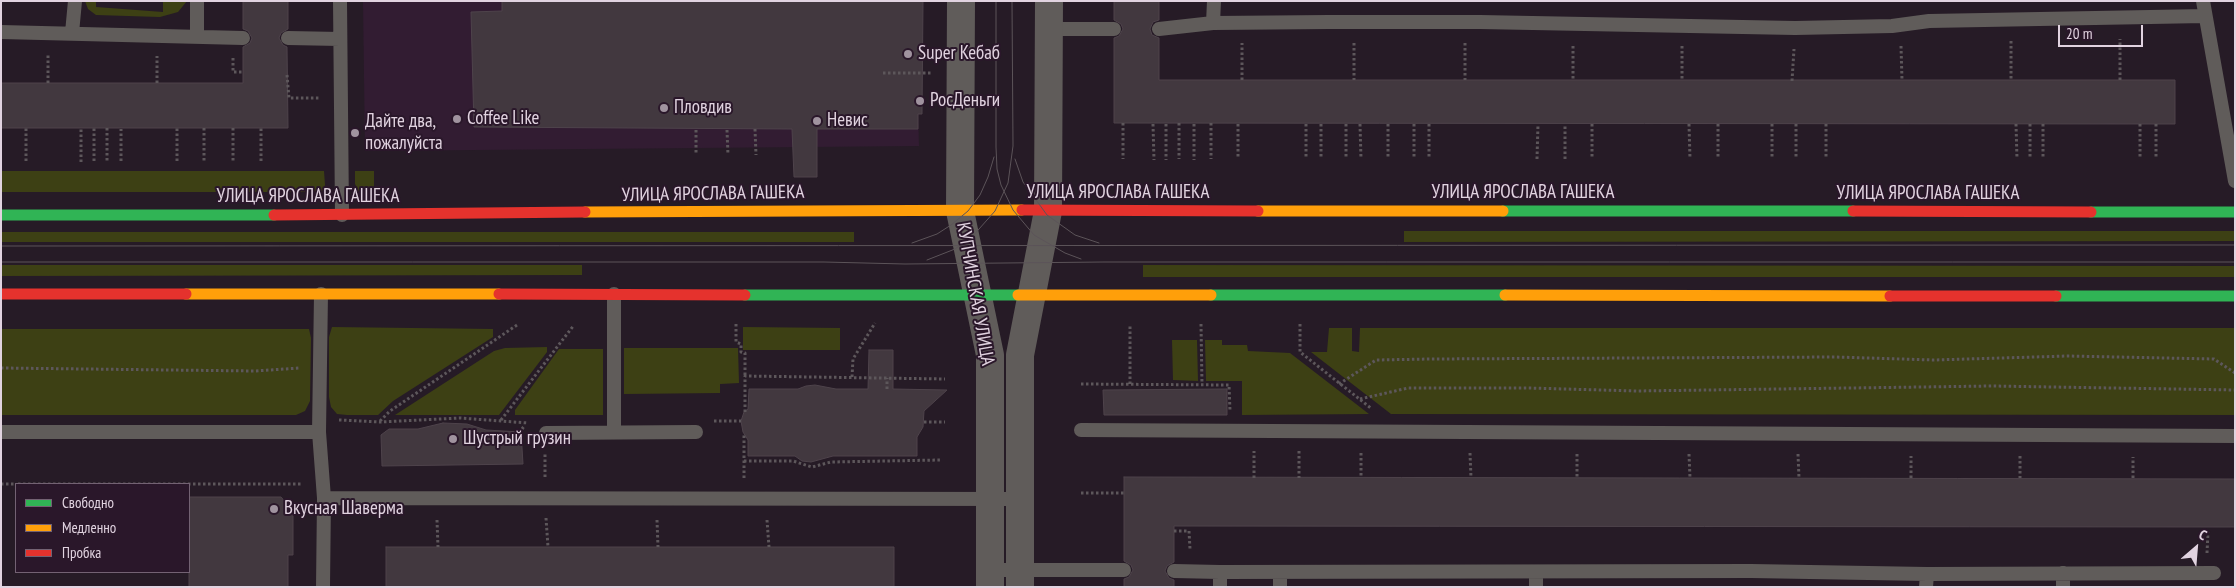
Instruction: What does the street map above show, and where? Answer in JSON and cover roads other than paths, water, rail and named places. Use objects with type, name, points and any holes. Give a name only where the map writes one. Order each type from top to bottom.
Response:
[{"type":"street","name":"КУПЧИНСКАЯ УЛИЦА","points":[[961,1],[960,211],[990,355],[990,578]]},
{"type":"street","name":"КУПЧИНСКАЯ УЛИЦА","points":[[1020,578],[1020,355],[1048,210],[1050,1]]},
{"type":"street","name":"УЛИЦА ЯРОСЛАВА ГАШЕКА","points":[[1,215],[342,215],[804,210],[2235,212]]},
{"type":"street","points":[[1,294],[2235,296]]},
{"type":"lane","points":[[72,33],[75,1]]},
{"type":"lane","points":[[197,1],[197,36]]},
{"type":"lane","points":[[340,1],[342,215]]},
{"type":"lane","points":[[1213,23],[1214,1]]},
{"type":"lane","points":[[2203,1],[2235,181]]},
{"type":"lane","points":[[1159,29],[1242,22],[1465,22],[1795,28],[1901,25],[1929,21],[2205,16]]},
{"type":"lane","points":[[1049,29],[1114,29]]},
{"type":"lane","points":[[1,32],[243,38]]},
{"type":"lane","points":[[288,38],[340,39]]},
{"type":"lane","points":[[321,294],[319,432],[324,491],[323,587]]},
{"type":"lane","points":[[614,294],[614,432]]},
{"type":"lane","points":[[1081,430],[2235,436]]},
{"type":"lane","points":[[1,432],[319,432]]},
{"type":"lane","points":[[546,433],[696,432]]},
{"type":"lane","points":[[324,491],[436,498],[1020,499]]},
{"type":"lane","points":[[990,578],[1020,578],[1124,570]]},
{"type":"lane","points":[[1174,571],[1280,572],[1536,580],[1750,571],[1927,580],[2157,580],[2214,573]]},
{"type":"lane","points":[[1220,572],[1220,587]]},
{"type":"lane","points":[[1280,572],[1280,587]]},
{"type":"tram line","points":[[996,1],[996,147],[997,169],[1001,185],[1013,210],[1034,235],[1065,253],[1081,259]]},
{"type":"tram line","points":[[927,260],[955,249],[971,238],[995,211],[1008,183],[1013,146],[1012,1]]},
{"type":"tram line","points":[[912,243],[937,234],[968,211],[980,195],[994,157]]},
{"type":"tram line","points":[[1015,159],[1023,182],[1047,215],[1075,235],[1099,243]]},
{"type":"tram line","points":[[1,246],[2235,245]]},
{"type":"tram line","points":[[1,262],[824,262],[905,264],[1103,262],[2235,262]]},
{"type":"place","name":"Super Кебаб","points":[[908,54]]},
{"type":"place","name":"РосДеньги","points":[[920,101]]},
{"type":"place","name":"Пловдив","points":[[664,108]]},
{"type":"place","name":"Coffee Like","points":[[457,119]]},
{"type":"place","name":"Невис","points":[[817,121]]},
{"type":"place","name":"Дайте два, пожалуйста","points":[[355,133]]},
{"type":"place","name":"Шустрый грузин","points":[[453,439]]},
{"type":"place","name":"Вкусная Шаверма","points":[[274,509]]}]
